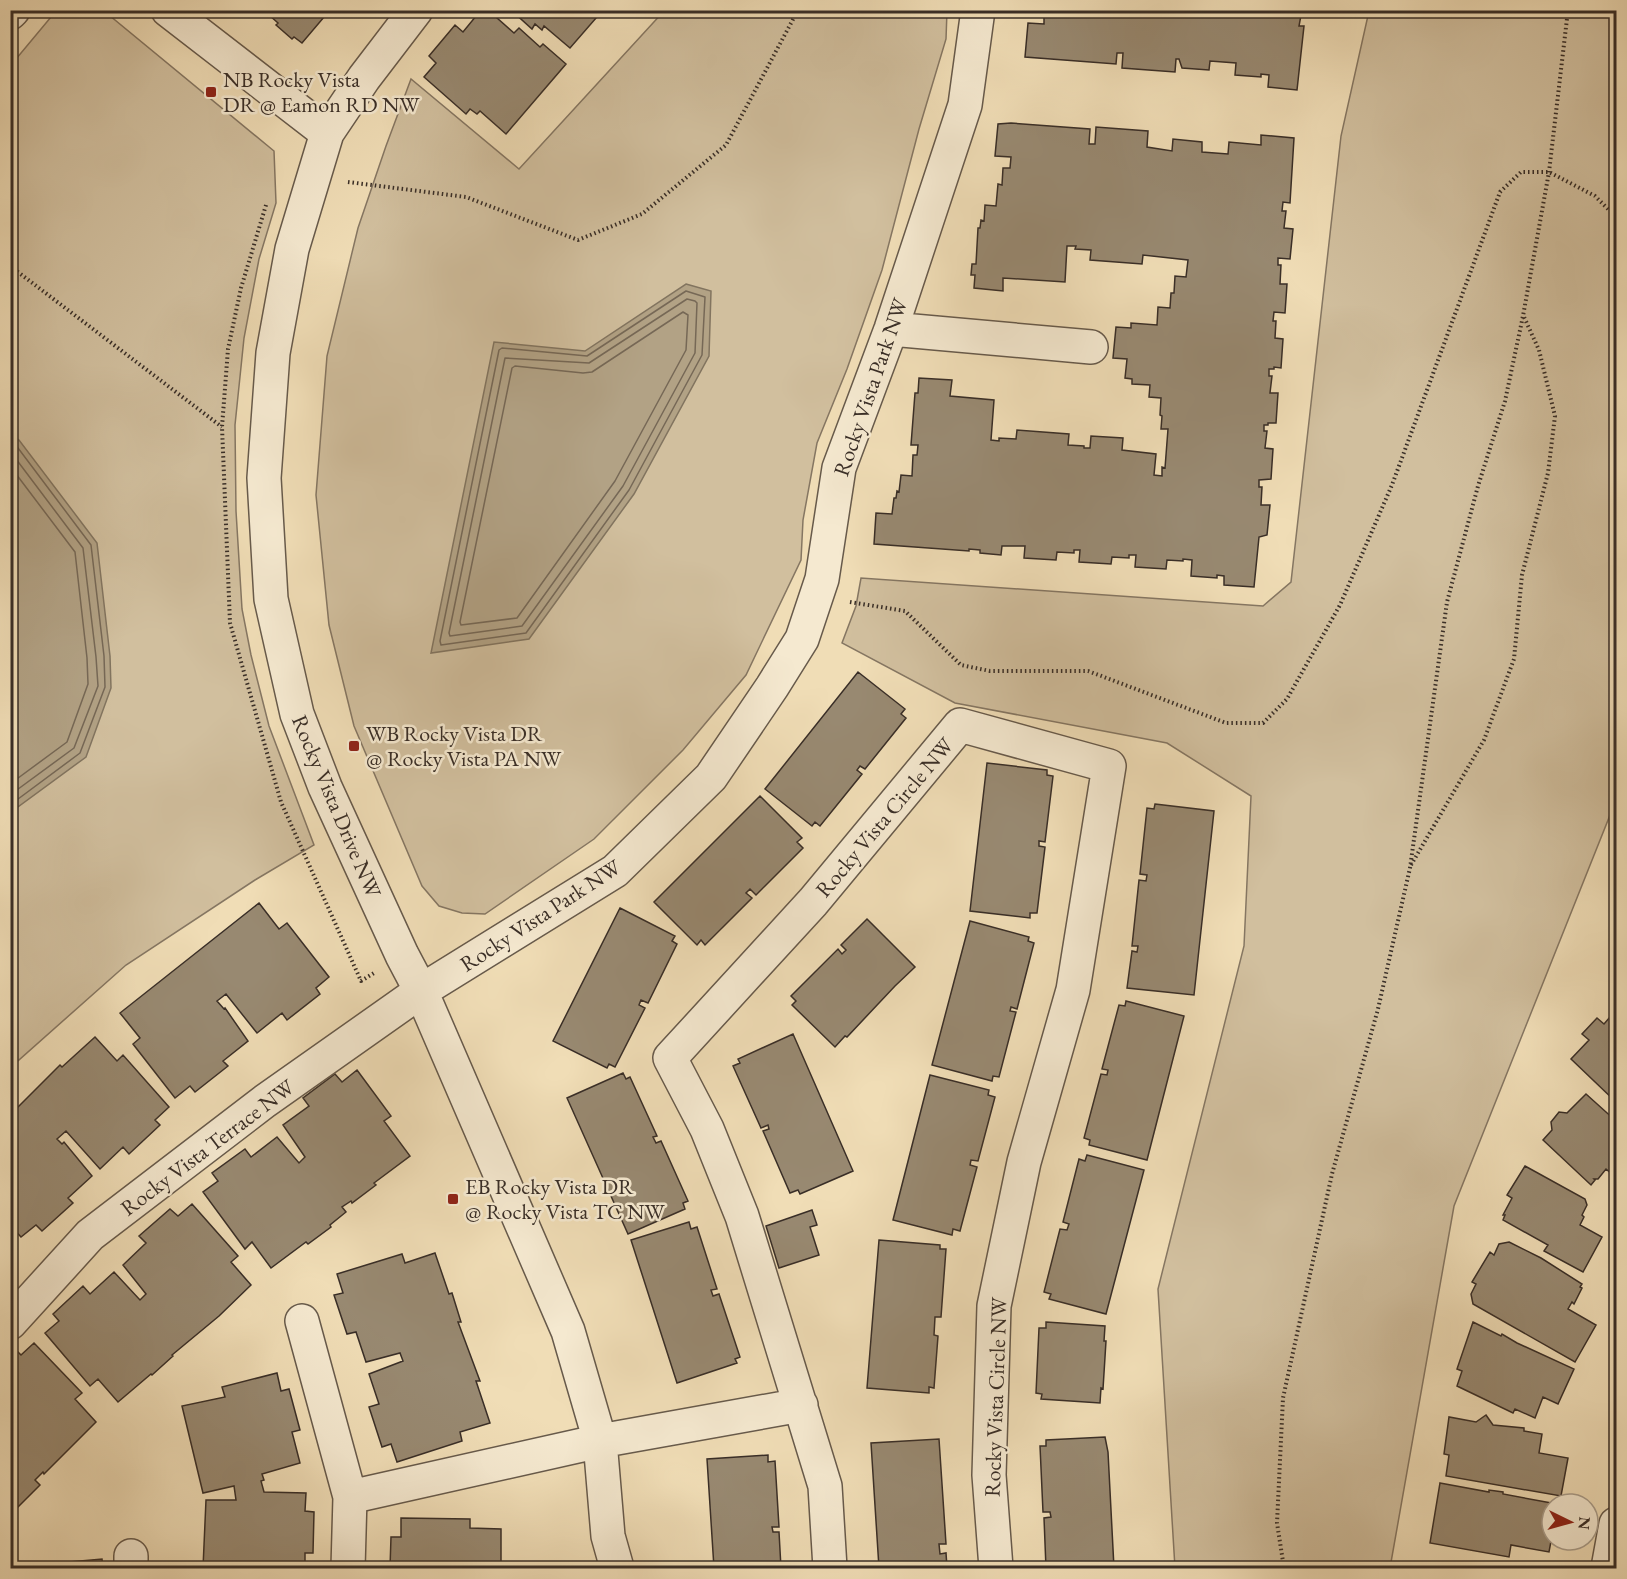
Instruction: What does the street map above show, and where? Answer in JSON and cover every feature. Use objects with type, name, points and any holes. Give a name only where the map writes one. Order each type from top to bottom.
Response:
[{"type":"street","points":[[168,10],[327,133]]},
{"type":"street","name":"Rocky Vista Drive NW","points":[[416,10],[364,78],[327,133],[292,249],[273,352],[264,478],[272,599],[297,714],[325,787],[402,955],[421,991],[568,1331],[600,1441],[608,1536],[617,1569]]},
{"type":"street","name":"Rocky Vista Park NW","points":[[421,991],[615,871],[711,777],[802,639],[822,579],[839,468],[891,329],[965,105],[978,10]]},
{"type":"street","points":[[891,329],[1090,347]]},
{"type":"street","name":"Rocky Vista Circle NW","points":[[830,1569],[825,1486],[742,1216],[707,1129],[670,1058],[813,902],[960,725],[1109,766],[1073,990],[1024,1162],[993,1306],[989,1475],[996,1569]]},
{"type":"street","name":"Rocky Vista Terrace NW","points":[[10,1323],[90,1235],[265,1101],[421,991]]},
{"type":"street","points":[[302,1321],[350,1497],[348,1569]]},
{"type":"street","points":[[350,1497],[600,1441],[801,1405]]},
{"type":"street","points":[[1608,1569],[1617,1524]]},
{"type":"street","name":"Rocky Vista Drive NW","points":[[601,1569],[608,1536]]},
{"type":"path","points":[[313,178],[466,197],[578,240],[642,214],[726,145],[798,10]]},
{"type":"path","points":[[1284,1569],[1277,1523],[1283,1398],[1332,1174],[1378,1010],[1410,868],[1447,602],[1478,486],[1505,401],[1523,316],[1549,172],[1568,10]]},
{"type":"path","points":[[849,594],[850,602],[905,611],[961,665],[990,671],[1088,671],[1226,723],[1263,723],[1287,699],[1340,606],[1392,485],[1500,192],[1521,172],[1549,172],[1594,196],[1617,217]]},
{"type":"path","points":[[10,266],[222,427]]},
{"type":"path","points":[[1410,868],[1484,740],[1514,659],[1522,575],[1548,473],[1555,416],[1539,350],[1523,316]]},
{"type":"shaded area","points":[[56,11],[104,11],[274,151],[276,203],[259,259],[244,338],[235,425],[236,511],[242,609],[251,655],[269,726],[314,845],[255,880],[126,965],[11,1067],[11,65]]},
{"type":"shaded area","points":[[664,11],[947,11],[946,39],[919,129],[882,270],[847,369],[817,443],[803,520],[801,560],[746,675],[683,750],[594,839],[485,914],[462,913],[439,906],[422,886],[354,726],[329,625],[316,495],[327,356],[358,228],[411,79],[519,169]]},
{"type":"shaded area","points":[[1369,11],[1616,11],[1616,800],[1454,1206],[1390,1568],[1175,1568],[1158,1289],[1244,946],[1251,796],[1167,743],[955,703],[842,643],[856,606],[861,578],[1263,606],[1291,582],[1341,136]]},
{"type":"water","points":[[686,284],[711,291],[709,356],[634,494],[529,639],[431,653],[494,342],[585,351]]},
{"type":"water","points":[[10,434],[19,440],[97,543],[110,656],[111,688],[86,757],[11,812]]},
{"type":"building","points":[[273,10],[330,10],[302,43],[294,37],[292,39],[276,25],[278,23],[269,15]]},
{"type":"building","points":[[481,10],[488,10],[514,33],[519,28],[540,47],[543,44],[566,64],[506,134],[480,111],[477,114],[470,109],[466,114],[424,77],[436,63],[429,56],[455,25],[463,32]]},
{"type":"building","points":[[511,10],[603,10],[570,48],[544,26],[542,30],[535,24],[532,29]]},
{"type":"building","points":[[1021,10],[1302,10],[1299,26],[1304,26],[1297,90],[1268,87],[1269,75],[1261,74],[1261,77],[1235,75],[1236,63],[1210,61],[1209,70],[1182,68],[1179,59],[1176,59],[1175,72],[1122,68],[1123,53],[1117,53],[1116,64],[1025,57],[1028,23],[1044,24],[1044,16],[1021,14]]},
{"type":"building","points":[[998,124],[1090,129],[1089,144],[1095,144],[1096,127],[1148,131],[1147,147],[1172,151],[1173,139],[1202,142],[1202,152],[1228,154],[1229,142],[1261,145],[1261,135],[1294,138],[1290,203],[1283,202],[1282,211],[1286,211],[1284,228],[1293,229],[1290,259],[1278,258],[1278,265],[1281,265],[1280,284],[1287,284],[1285,313],[1274,312],[1273,321],[1276,321],[1275,338],[1283,339],[1281,368],[1269,369],[1269,376],[1272,376],[1270,393],[1278,393],[1276,423],[1264,425],[1264,431],[1267,431],[1265,448],[1273,449],[1271,479],[1259,480],[1259,487],[1262,487],[1261,505],[1270,505],[1267,535],[1259,537],[1254,587],[1224,585],[1224,576],[1217,575],[1217,578],[1191,576],[1192,560],[1167,560],[1166,569],[1135,567],[1136,555],[1129,555],[1129,558],[1112,557],[1111,564],[1079,562],[1080,550],[1074,550],[1074,553],[1057,552],[1056,560],[1024,558],[1025,546],[1002,546],[1001,555],[980,553],[980,550],[969,549],[969,551],[874,544],[876,513],[892,514],[894,498],[896,498],[897,491],[899,492],[901,475],[912,476],[913,455],[917,455],[918,445],[911,445],[915,393],[918,393],[919,378],[952,380],[950,396],[994,400],[991,440],[1016,439],[1017,430],[1069,434],[1068,445],[1084,446],[1084,448],[1090,448],[1091,436],[1123,438],[1122,450],[1156,454],[1154,475],[1162,476],[1162,467],[1165,468],[1168,429],[1161,429],[1161,398],[1149,397],[1150,385],[1132,384],[1132,379],[1125,378],[1127,359],[1113,358],[1116,327],[1131,328],[1131,323],[1157,325],[1158,307],[1170,308],[1175,276],[1186,277],[1188,260],[1143,255],[1142,264],[1090,260],[1091,250],[1067,246],[1065,282],[1003,278],[1003,291],[974,288],[975,275],[971,275],[972,264],[976,264],[978,228],[980,228],[981,220],[984,221],[985,205],[996,206],[998,184],[1002,185],[1003,168],[1010,168],[1011,157],[995,156]]},
{"type":"building","points":[[858,672],[905,709],[901,714],[906,718],[865,769],[860,766],[857,770],[862,774],[820,826],[815,822],[812,826],[765,789]]},
{"type":"building","points":[[987,763],[1047,770],[1047,775],[1053,776],[1045,842],[1039,841],[1039,846],[1045,847],[1037,913],[1030,913],[1030,918],[970,911]]},
{"type":"building","points":[[760,796],[802,838],[797,842],[803,848],[756,895],[750,889],[746,893],[752,898],[705,945],[701,940],[697,945],[654,902]]},
{"type":"building","points":[[1155,804],[1214,811],[1194,995],[1127,988],[1132,951],[1137,952],[1138,946],[1132,946],[1139,880],[1146,881],[1147,875],[1140,874],[1147,808],[1154,809]]},
{"type":"building","points":[[259,903],[279,929],[287,923],[329,977],[316,988],[320,994],[287,1020],[282,1013],[257,1033],[226,994],[217,1001],[225,1008],[248,1041],[223,1061],[228,1066],[195,1092],[190,1086],[175,1098],[133,1044],[140,1038],[120,1013]]},
{"type":"building","points":[[620,908],[675,936],[672,941],[677,944],[648,1003],[641,1000],[639,1005],[645,1008],[615,1067],[609,1064],[607,1068],[553,1041]]},
{"type":"building","points":[[867,919],[915,967],[835,1047],[792,1005],[796,1001],[791,996],[838,949],[842,954],[846,950],[841,945]]},
{"type":"building","points":[[970,921],[1029,937],[1028,941],[1034,943],[1017,1009],[1011,1007],[1010,1011],[1016,1012],[999,1077],[993,1076],[992,1081],[932,1065]]},
{"type":"building","points":[[1126,1001],[1184,1016],[1147,1160],[1089,1145],[1090,1140],[1084,1138],[1101,1074],[1107,1075],[1108,1070],[1102,1069],[1119,1005],[1125,1006]]},
{"type":"building","points":[[1610,1017],[1616,1023],[1616,1102],[1571,1059],[1589,1040],[1582,1034],[1597,1018],[1604,1024]]},
{"type":"building","points":[[793,1034],[853,1171],[800,1194],[798,1190],[790,1193],[763,1131],[769,1129],[768,1125],[761,1128],[733,1066],[740,1063],[738,1059]]},
{"type":"building","points":[[95,1037],[117,1061],[123,1055],[169,1107],[155,1120],[160,1125],[129,1154],[123,1147],[100,1169],[66,1131],[57,1139],[62,1144],[64,1142],[92,1176],[68,1198],[73,1203],[42,1231],[36,1225],[21,1237],[10,1225],[10,1111],[16,1106],[17,1108],[60,1065],[62,1067]]},
{"type":"building","points":[[357,1070],[391,1116],[384,1121],[410,1156],[352,1203],[351,1201],[342,1207],[346,1212],[330,1225],[331,1227],[271,1268],[252,1242],[245,1249],[203,1192],[218,1181],[212,1173],[245,1149],[251,1157],[277,1137],[299,1163],[305,1157],[283,1125],[309,1106],[303,1098],[335,1074],[342,1082]]},
{"type":"building","points":[[623,1073],[626,1079],[630,1077],[657,1136],[653,1137],[656,1143],[661,1141],[688,1201],[683,1203],[685,1209],[628,1234],[567,1098]]},
{"type":"building","points":[[930,1075],[989,1090],[988,1095],[995,1097],[978,1161],[971,1160],[970,1165],[977,1167],[960,1231],[953,1229],[952,1235],[893,1220]]},
{"type":"building","points":[[1586,1094],[1616,1121],[1616,1172],[1613,1175],[1606,1169],[1598,1179],[1594,1179],[1591,1185],[1543,1140],[1552,1130],[1551,1122],[1559,1112],[1567,1113]]},
{"type":"building","points":[[1087,1155],[1144,1170],[1106,1314],[1049,1299],[1051,1294],[1044,1292],[1060,1229],[1067,1230],[1069,1224],[1063,1222],[1079,1159],[1085,1161]]},
{"type":"building","points":[[1525,1166],[1585,1199],[1587,1205],[1580,1225],[1602,1237],[1583,1272],[1544,1251],[1548,1245],[1503,1220],[1505,1215],[1503,1215],[1512,1198],[1507,1195]]},
{"type":"building","points":[[192,1204],[238,1256],[231,1262],[251,1285],[152,1375],[118,1402],[98,1379],[90,1386],[45,1333],[59,1321],[53,1314],[83,1286],[90,1294],[114,1272],[140,1300],[146,1294],[123,1265],[146,1243],[139,1236],[170,1209],[178,1216]]},
{"type":"building","points":[[812,1210],[817,1225],[810,1227],[819,1255],[779,1268],[766,1226]]},
{"type":"building","points":[[689,1222],[691,1229],[697,1227],[717,1289],[711,1290],[713,1296],[719,1294],[740,1357],[735,1359],[737,1363],[677,1383],[631,1240]]},
{"type":"building","points":[[879,1240],[940,1245],[940,1249],[946,1249],[941,1317],[935,1317],[934,1335],[938,1336],[934,1388],[929,1387],[929,1393],[867,1388]]},
{"type":"building","points":[[1509,1242],[1541,1258],[1582,1284],[1574,1304],[1572,1302],[1568,1309],[1596,1325],[1575,1362],[1473,1304],[1471,1294],[1476,1284],[1472,1282],[1490,1252],[1494,1255],[1499,1244]]},
{"type":"building","points":[[435,1253],[449,1294],[452,1293],[461,1322],[458,1322],[480,1381],[476,1381],[490,1423],[460,1432],[462,1441],[397,1462],[391,1444],[382,1447],[369,1407],[379,1404],[369,1374],[403,1361],[400,1353],[366,1362],[356,1332],[347,1334],[334,1295],[343,1293],[337,1274],[402,1254],[405,1263]]},
{"type":"building","points":[[1046,1322],[1105,1326],[1103,1389],[1101,1388],[1100,1403],[1041,1399],[1042,1394],[1036,1393],[1039,1328],[1046,1328]]},
{"type":"building","points":[[1473,1322],[1574,1369],[1558,1404],[1543,1397],[1535,1418],[1515,1409],[1513,1413],[1457,1386],[1462,1371],[1457,1369]]},
{"type":"building","points":[[34,1343],[82,1393],[75,1399],[96,1422],[44,1474],[43,1472],[35,1480],[40,1485],[10,1515],[10,1351],[14,1348],[21,1355]]},
{"type":"building","points":[[277,1373],[281,1391],[289,1389],[300,1430],[292,1432],[300,1463],[262,1474],[264,1480],[261,1481],[264,1492],[306,1493],[305,1511],[314,1512],[313,1553],[305,1553],[305,1568],[203,1568],[206,1500],[236,1500],[234,1486],[203,1493],[182,1406],[225,1397],[222,1387]]},
{"type":"building","points":[[1486,1415],[1493,1425],[1524,1428],[1524,1431],[1542,1434],[1539,1453],[1568,1458],[1562,1492],[1540,1492],[1446,1476],[1449,1455],[1444,1454],[1449,1417],[1476,1422]]},
{"type":"building","points":[[1105,1437],[1108,1452],[1114,1568],[1046,1568],[1044,1518],[1051,1517],[1050,1512],[1043,1512],[1040,1446],[1046,1446],[1046,1440]]},
{"type":"building","points":[[939,1439],[946,1544],[939,1544],[940,1554],[946,1553],[947,1568],[879,1568],[871,1443]]},
{"type":"building","points":[[768,1455],[768,1462],[775,1461],[779,1527],[772,1527],[773,1532],[779,1532],[781,1568],[714,1568],[707,1459]]},
{"type":"building","points":[[1440,1483],[1489,1492],[1489,1490],[1503,1492],[1503,1494],[1540,1501],[1540,1550],[1511,1545],[1509,1557],[1430,1543]]},
{"type":"building","points":[[401,1518],[470,1519],[470,1528],[501,1529],[501,1568],[390,1568],[391,1537],[401,1537]]},
{"type":"building","points":[[102,1559],[103,1568],[48,1568],[47,1564]]},
{"type":"place","name":"NB Rocky Vista DR @ Eamon RD NW","points":[[211,92]]},
{"type":"place","name":"WB Rocky Vista DR @ Rocky Vista PA NW","points":[[354,746]]},
{"type":"place","name":"EB Rocky Vista DR @ Rocky Vista TC NW","points":[[453,1199]]}]
